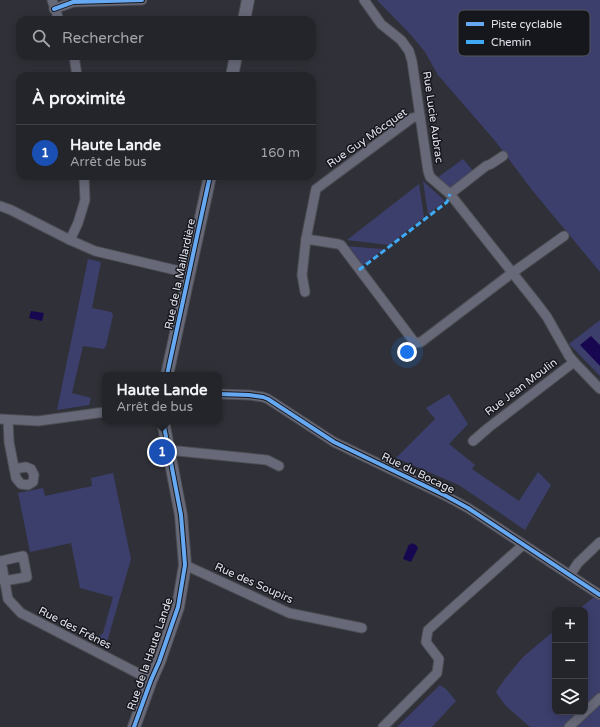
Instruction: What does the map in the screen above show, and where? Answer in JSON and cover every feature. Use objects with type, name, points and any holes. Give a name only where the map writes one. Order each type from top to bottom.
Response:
[{"type":"street","points":[[58,16],[53,4],[142,0]]},
{"type":"street","points":[[245,16],[248,0]]},
{"type":"street","name":"Rue Lucie Aubrac","points":[[364,0],[381,24],[401,40],[409,51],[412,61],[430,177],[450,194],[512,273],[546,317],[574,362]]},
{"type":"street","points":[[75,60],[76,72]]},
{"type":"street","points":[[233,72],[235,60]]},
{"type":"street","name":"Rue Guy Môcquet","points":[[305,292],[302,274],[306,239],[316,189],[412,118],[420,116]]},
{"type":"street","points":[[450,194],[486,166],[503,156]]},
{"type":"street","points":[[70,240],[78,223],[85,200],[84,180]]},
{"type":"street","name":"Rue de la Maillardière","points":[[169,372],[209,180]]},
{"type":"street","points":[[0,206],[95,251],[189,273]]},
{"type":"street","points":[[306,239],[341,245],[415,343],[421,342],[512,273],[564,236]]},
{"type":"street","name":"Rue Jean Moulin","points":[[473,441],[574,362],[600,389]]},
{"type":"street","name":"Rue du Bocage","points":[[222,394],[249,394],[268,399],[334,442],[468,508],[600,595]]},
{"type":"street","points":[[14,469],[4,420],[38,421],[102,412]]},
{"type":"street","name":"Rue de la Haute Lande","points":[[134,727],[159,662],[178,606],[185,565],[181,515],[164,424]]},
{"type":"street","points":[[168,450],[267,460],[279,466]]},
{"type":"street","points":[[570,575],[578,563],[600,542]]},
{"type":"street","points":[[383,727],[437,673],[439,659],[426,642],[428,630],[523,545]]},
{"type":"street","name":"Rue des Soupirs","points":[[185,565],[289,613],[362,628]]},
{"type":"street","name":"Rue des Frênes","points":[[4,581],[8,599],[21,613],[151,680]]},
{"type":"street","points":[[569,727],[600,698]]},
{"type":"shaded area","points":[[377,0],[600,0],[600,272],[532,190],[496,142],[438,75],[425,52],[411,35]]},
{"type":"shaded area","points":[[463,159],[473,171],[449,190],[437,178]]},
{"type":"shaded area","points":[[423,181],[445,201],[428,214]]},
{"type":"shaded area","points":[[419,184],[424,217],[389,245],[347,240]]},
{"type":"shaded area","points":[[345,246],[383,249],[362,266]]},
{"type":"shaded area","points":[[88,259],[101,262],[92,308],[111,312],[113,315],[104,349],[83,346],[72,393],[91,398],[89,405],[57,410]]},
{"type":"shaded area","points":[[31,311],[44,313],[42,321],[29,318]]},
{"type":"shaded area","points":[[600,320],[600,376],[569,344]]},
{"type":"shaded area","points":[[591,336],[600,345],[600,366],[580,345]]},
{"type":"shaded area","points":[[449,394],[468,424],[449,444],[475,465],[472,469],[519,501],[538,472],[551,485],[525,530],[459,485],[396,458],[435,419],[426,408]]},
{"type":"shaded area","points":[[113,473],[131,559],[107,642],[110,650],[93,641],[103,633],[113,597],[80,588],[71,543],[30,552],[18,493],[43,488],[45,496],[92,486],[91,478]]},
{"type":"shaded area","points":[[412,543],[418,548],[411,562],[403,559],[409,544],[410,545]]},
{"type":"shaded area","points":[[594,597],[600,600],[600,727],[530,727],[505,705],[496,692],[523,657],[552,633],[552,715],[588,715],[588,607],[582,607]]},
{"type":"shaded area","points":[[440,685],[446,689],[456,701],[432,727],[397,727]]},
{"type":"marked path","points":[[359,270],[447,202],[450,194]]},
{"type":"cycle path","points":[[54,9],[73,2],[142,0]]},
{"type":"cycle path","points":[[168,372],[209,180]]},
{"type":"cycle path","points":[[222,394],[249,395],[268,399],[334,442],[468,508],[600,595]]},
{"type":"cycle path","points":[[134,727],[178,607],[185,565],[181,515],[164,424]]},
{"type":"place","name":"Haute Lande","points":[[162,452]]}]
